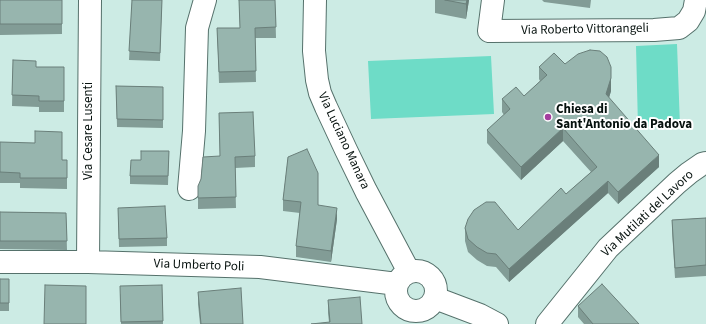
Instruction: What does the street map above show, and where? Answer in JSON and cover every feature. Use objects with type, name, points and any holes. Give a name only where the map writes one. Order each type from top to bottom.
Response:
[{"type":"street","name":"Via Cesare Lusenti","points":[[88,262],[90,0]]},
{"type":"street","points":[[189,189],[194,131],[197,28],[206,0]]},
{"type":"street","name":"Via Luciano Manara","points":[[315,0],[314,51],[320,93],[403,278]]},
{"type":"street","name":"Via Roberto Vittorangeli","points":[[493,0],[489,31],[654,30],[678,28],[688,21],[694,11],[696,0]]},
{"type":"street","name":"Via Mutilati del Lavoro","points":[[547,324],[608,248],[677,183],[702,164],[706,163]]},
{"type":"street","name":"Via Umberto Poli","points":[[0,262],[88,262],[260,267],[403,278]]},
{"type":"street","points":[[415,270],[422,271],[433,279],[436,285],[437,292],[435,298],[432,304],[413,317],[408,309],[399,301],[396,290],[403,278],[415,270]]},
{"type":"street","points":[[435,298],[480,315],[497,324]]},
{"type":"green space","points":[[677,44],[680,126],[638,127],[636,46]]},
{"type":"green space","points":[[491,56],[494,114],[371,119],[368,61]]},
{"type":"building","points":[[0,0],[62,0],[62,24],[0,24]]},
{"type":"building","points":[[132,0],[162,0],[160,53],[129,51]]},
{"type":"building","points":[[239,0],[275,0],[276,27],[255,28],[256,71],[219,72],[217,28],[240,28]]},
{"type":"building","points":[[445,0],[467,0],[466,4]]},
{"type":"building","points":[[590,50],[600,51],[607,57],[611,67],[611,78],[606,94],[659,155],[618,192],[608,181],[509,269],[496,254],[487,253],[468,239],[465,228],[468,219],[474,210],[486,202],[495,202],[518,230],[561,188],[566,194],[597,167],[563,128],[521,167],[487,130],[510,109],[502,99],[516,87],[524,96],[547,75],[539,67],[554,53],[565,64],[578,54]]},
{"type":"building","points":[[13,60],[36,61],[36,67],[64,67],[64,101],[39,101],[39,96],[12,95]]},
{"type":"building","points":[[116,86],[163,87],[163,120],[117,119]]},
{"type":"building","points":[[253,112],[255,156],[235,157],[236,197],[198,198],[198,186],[201,179],[203,157],[220,156],[219,113]]},
{"type":"building","points":[[35,131],[62,132],[62,160],[67,160],[67,178],[20,178],[20,173],[0,172],[0,142],[35,143]]},
{"type":"building","points":[[307,149],[318,173],[318,205],[337,208],[331,251],[296,246],[301,202],[283,200],[288,157]]},
{"type":"building","points":[[141,151],[169,151],[168,176],[130,176],[131,160],[141,160]]},
{"type":"building","points":[[165,206],[167,238],[119,239],[118,208]]},
{"type":"building","points":[[0,212],[66,213],[67,241],[0,241]]},
{"type":"building","points":[[706,218],[706,265],[675,268],[672,220]]},
{"type":"building","points":[[0,279],[9,279],[9,303],[0,303]]},
{"type":"building","points":[[602,284],[639,324],[593,324],[578,306]]},
{"type":"building","points":[[45,285],[86,286],[86,324],[44,324]]},
{"type":"building","points":[[162,285],[163,321],[121,322],[120,286]]},
{"type":"building","points":[[241,288],[243,324],[201,324],[198,292]]},
{"type":"building","points":[[360,297],[362,324],[311,324],[330,322],[328,300]]},
{"type":"place","name":"Chiesa di Sant'Antonio da Padova","points":[[548,117]]}]
